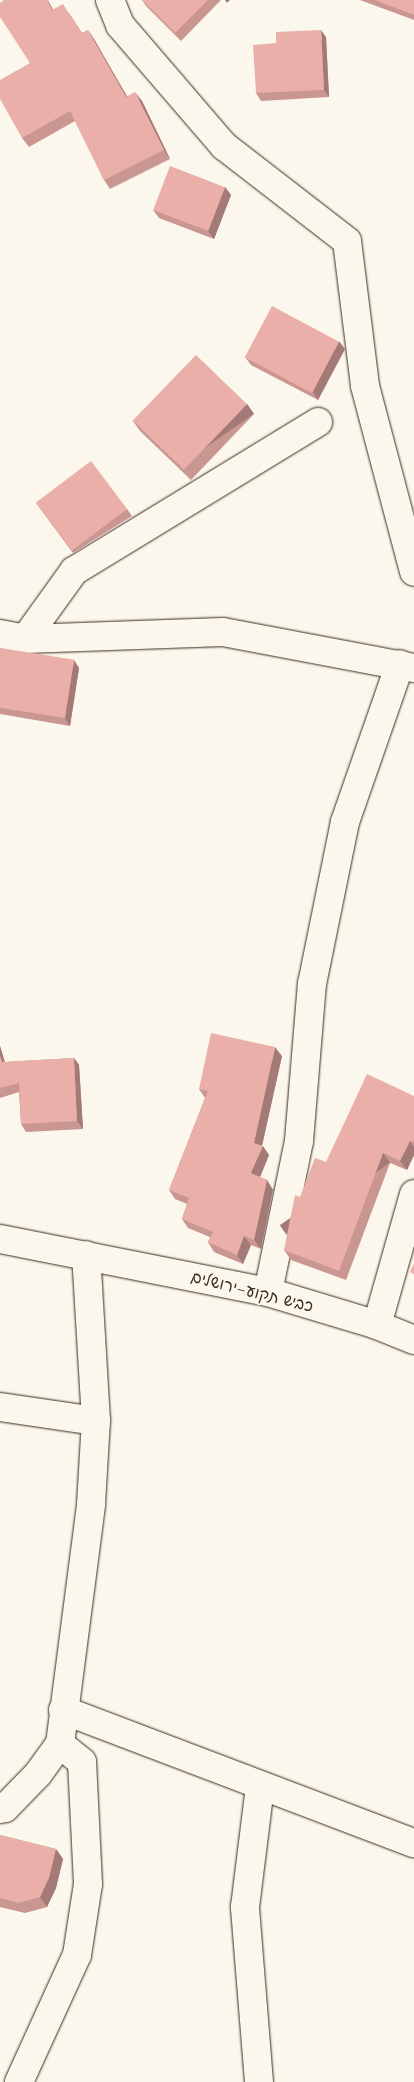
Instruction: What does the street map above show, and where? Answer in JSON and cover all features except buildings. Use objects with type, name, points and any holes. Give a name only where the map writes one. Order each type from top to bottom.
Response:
[{"type":"street","points":[[110,0],[120,25],[224,146],[347,241],[365,386],[414,572]]},
{"type":"street","points":[[12,636],[74,571],[318,422]]},
{"type":"street","points":[[12,636],[223,632],[407,666],[345,822],[312,984],[299,1140],[268,1292]]},
{"type":"street","points":[[377,1325],[414,1194]]},
{"type":"street","name":"כביש תקוע–ירושלים","points":[[0,1239],[268,1292],[377,1325],[414,1340]]},
{"type":"street","points":[[0,1809],[5,1808],[38,1774],[60,1744],[91,1504],[96,1420],[86,1255]]},
{"type":"street","points":[[0,1407],[96,1420]]},
{"type":"street","points":[[63,1710],[414,1843]]},
{"type":"street","points":[[19,2082],[77,1955],[88,1884],[82,1762],[60,1744]]},
{"type":"street","points":[[259,2082],[245,1907],[260,1786]]}]
